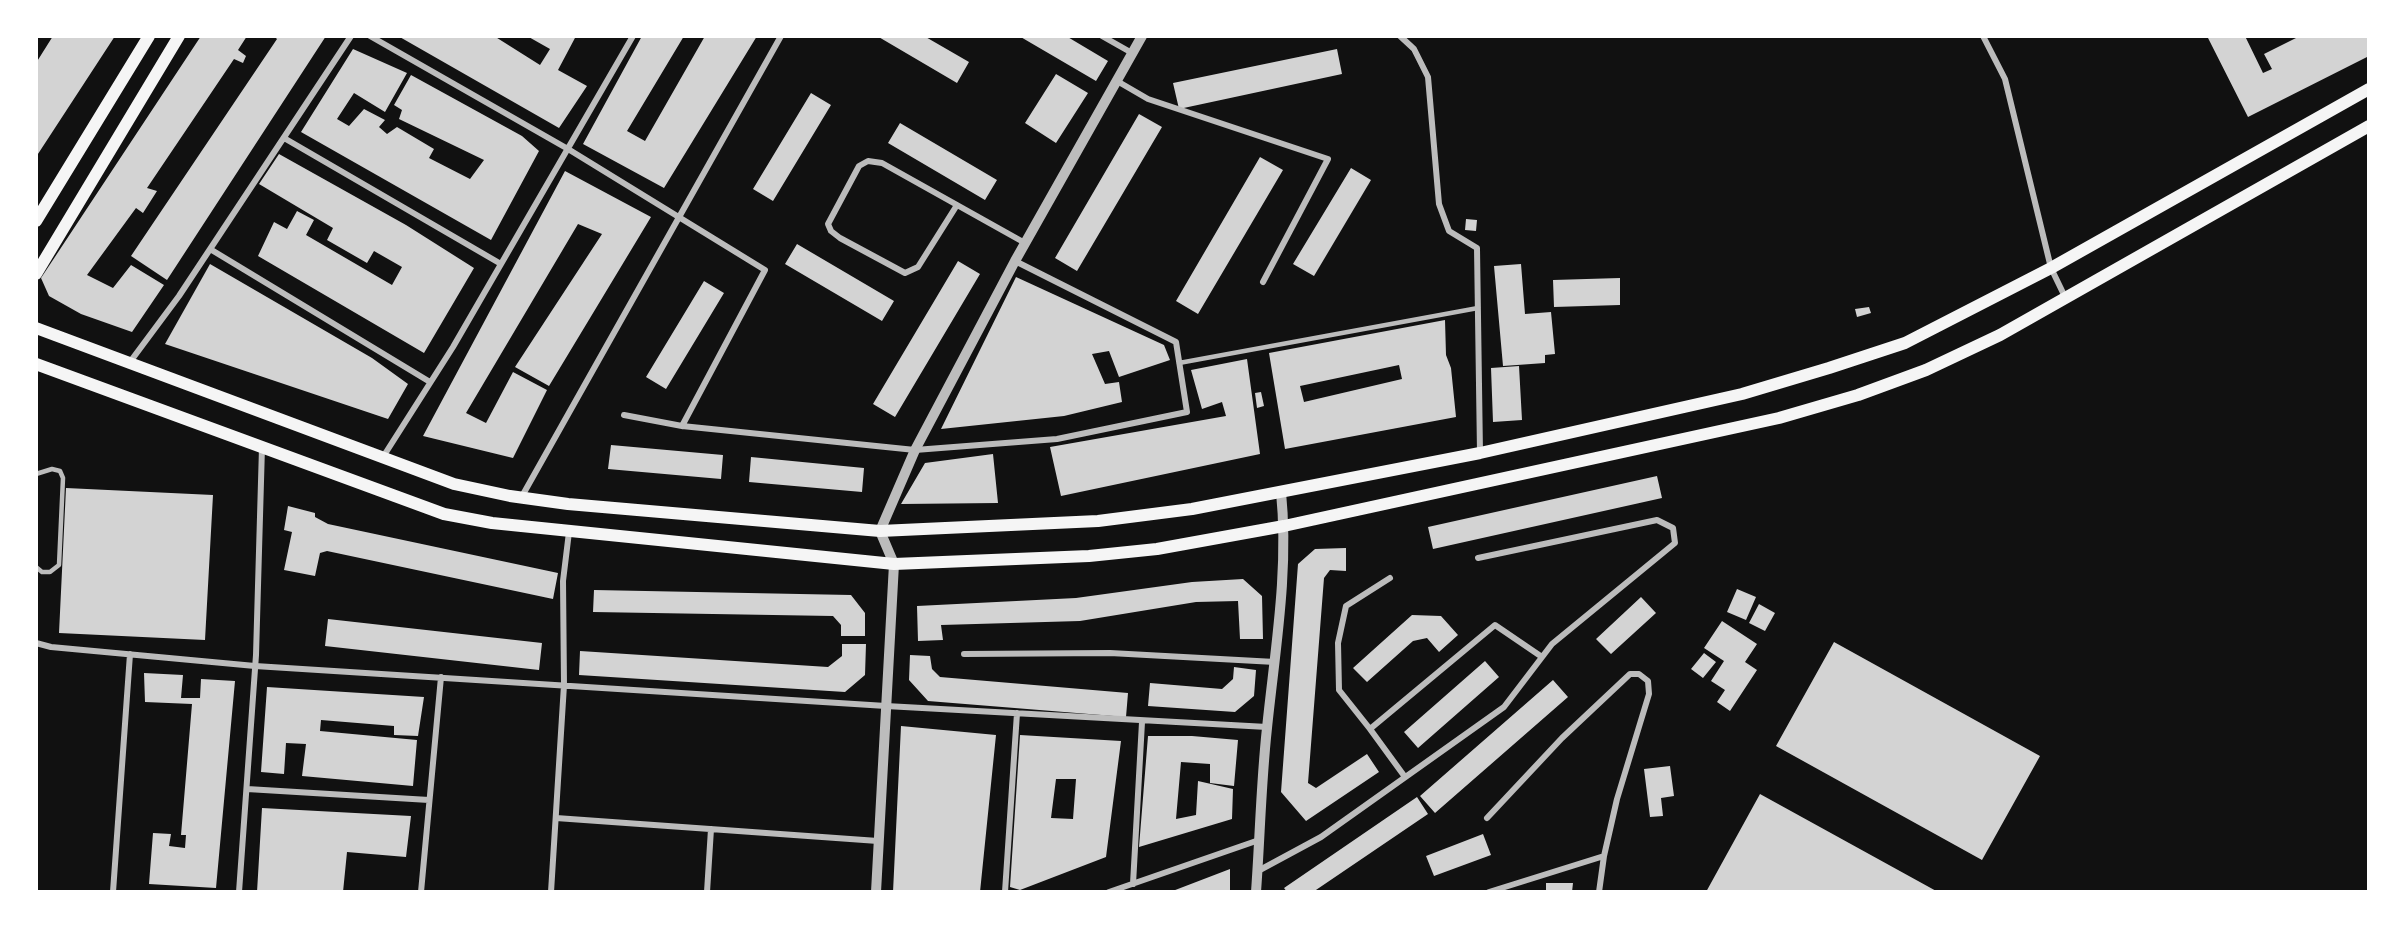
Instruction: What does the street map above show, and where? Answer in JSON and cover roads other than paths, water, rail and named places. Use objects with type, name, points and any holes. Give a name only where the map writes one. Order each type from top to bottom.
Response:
[{"type":"main road","points":[[36,221],[149,36]]},
{"type":"main road","points":[[36,274],[179,36]]},
{"type":"main road","points":[[36,328],[454,484],[521,498],[880,531],[1098,521],[1192,509],[1480,453],[1742,394],[1905,343],[2051,268],[2369,89]]},
{"type":"main road","points":[[36,364],[444,514],[492,524],[894,564],[1089,556],[1157,549],[1284,526],[1510,479],[1779,418],[1858,395],[1926,370],[2000,335],[2369,126]]},
{"type":"street","points":[[130,362],[210,249],[351,36]]},
{"type":"street","points":[[370,36],[568,149],[765,270],[682,426]]},
{"type":"street","points":[[383,457],[501,264],[633,36]]},
{"type":"street","points":[[521,498],[782,36]]},
{"type":"street","points":[[1102,36],[1132,53]]},
{"type":"street","points":[[876,892],[894,564],[880,531],[915,450],[1015,261],[1142,36]]},
{"type":"street","points":[[1400,36],[1414,49],[1428,76],[1439,204],[1449,231],[1477,248],[1480,453]]},
{"type":"street","points":[[1983,36],[2005,79],[2051,268],[2066,299]]},
{"type":"street","points":[[1116,81],[1148,99],[1328,159],[1263,282]]},
{"type":"street","points":[[284,138],[501,264]]},
{"type":"street","points":[[957,205],[918,267],[905,273],[840,238],[831,231],[828,224],[859,166],[868,161],[882,163],[1025,243]]},
{"type":"street","points":[[210,249],[430,382]]},
{"type":"street","points":[[624,415],[682,426],[915,450],[1057,439],[1187,412],[1176,342],[1015,261]]},
{"type":"street","points":[[239,892],[255,666],[262,446]]},
{"type":"street","points":[[1256,892],[1267,728],[1276,662],[1284,526],[1281,492]]},
{"type":"street","points":[[1258,871],[1321,837],[1504,707],[1552,644],[1675,543],[1672,528],[1656,520],[1478,558]]},
{"type":"street","points":[[552,892],[564,685],[563,580],[569,532]]},
{"type":"street","points":[[1390,578],[1346,606],[1338,643],[1339,690],[1405,777]]},
{"type":"street","points":[[1370,729],[1495,626],[1542,657]]},
{"type":"street","points":[[36,643],[51,647],[255,666],[1267,728]]},
{"type":"street","points":[[964,654],[1110,653],[1276,662]]},
{"type":"street","points":[[113,892],[130,654]]},
{"type":"street","points":[[1487,818],[1562,738],[1630,674],[1639,674],[1648,681],[1649,693],[1620,788],[1604,856],[1599,892]]},
{"type":"street","points":[[421,892],[441,678]]},
{"type":"street","points":[[1005,892],[1017,713]]},
{"type":"street","points":[[1133,884],[1142,722]]},
{"type":"street","points":[[247,789],[429,801]]},
{"type":"street","points":[[556,818],[878,841]]},
{"type":"street","points":[[707,892],[711,829]]},
{"type":"street","points":[[1109,892],[1259,840]]},
{"type":"street","points":[[1489,892],[1604,856]]},
{"type":"street","points":[[1519,882],[1519,892]]},
{"type":"lane","points":[[1179,363],[1478,308]]},
{"type":"lane","points":[[36,474],[52,469],[60,471],[63,478],[59,565],[50,572],[42,572],[36,567]]}]
